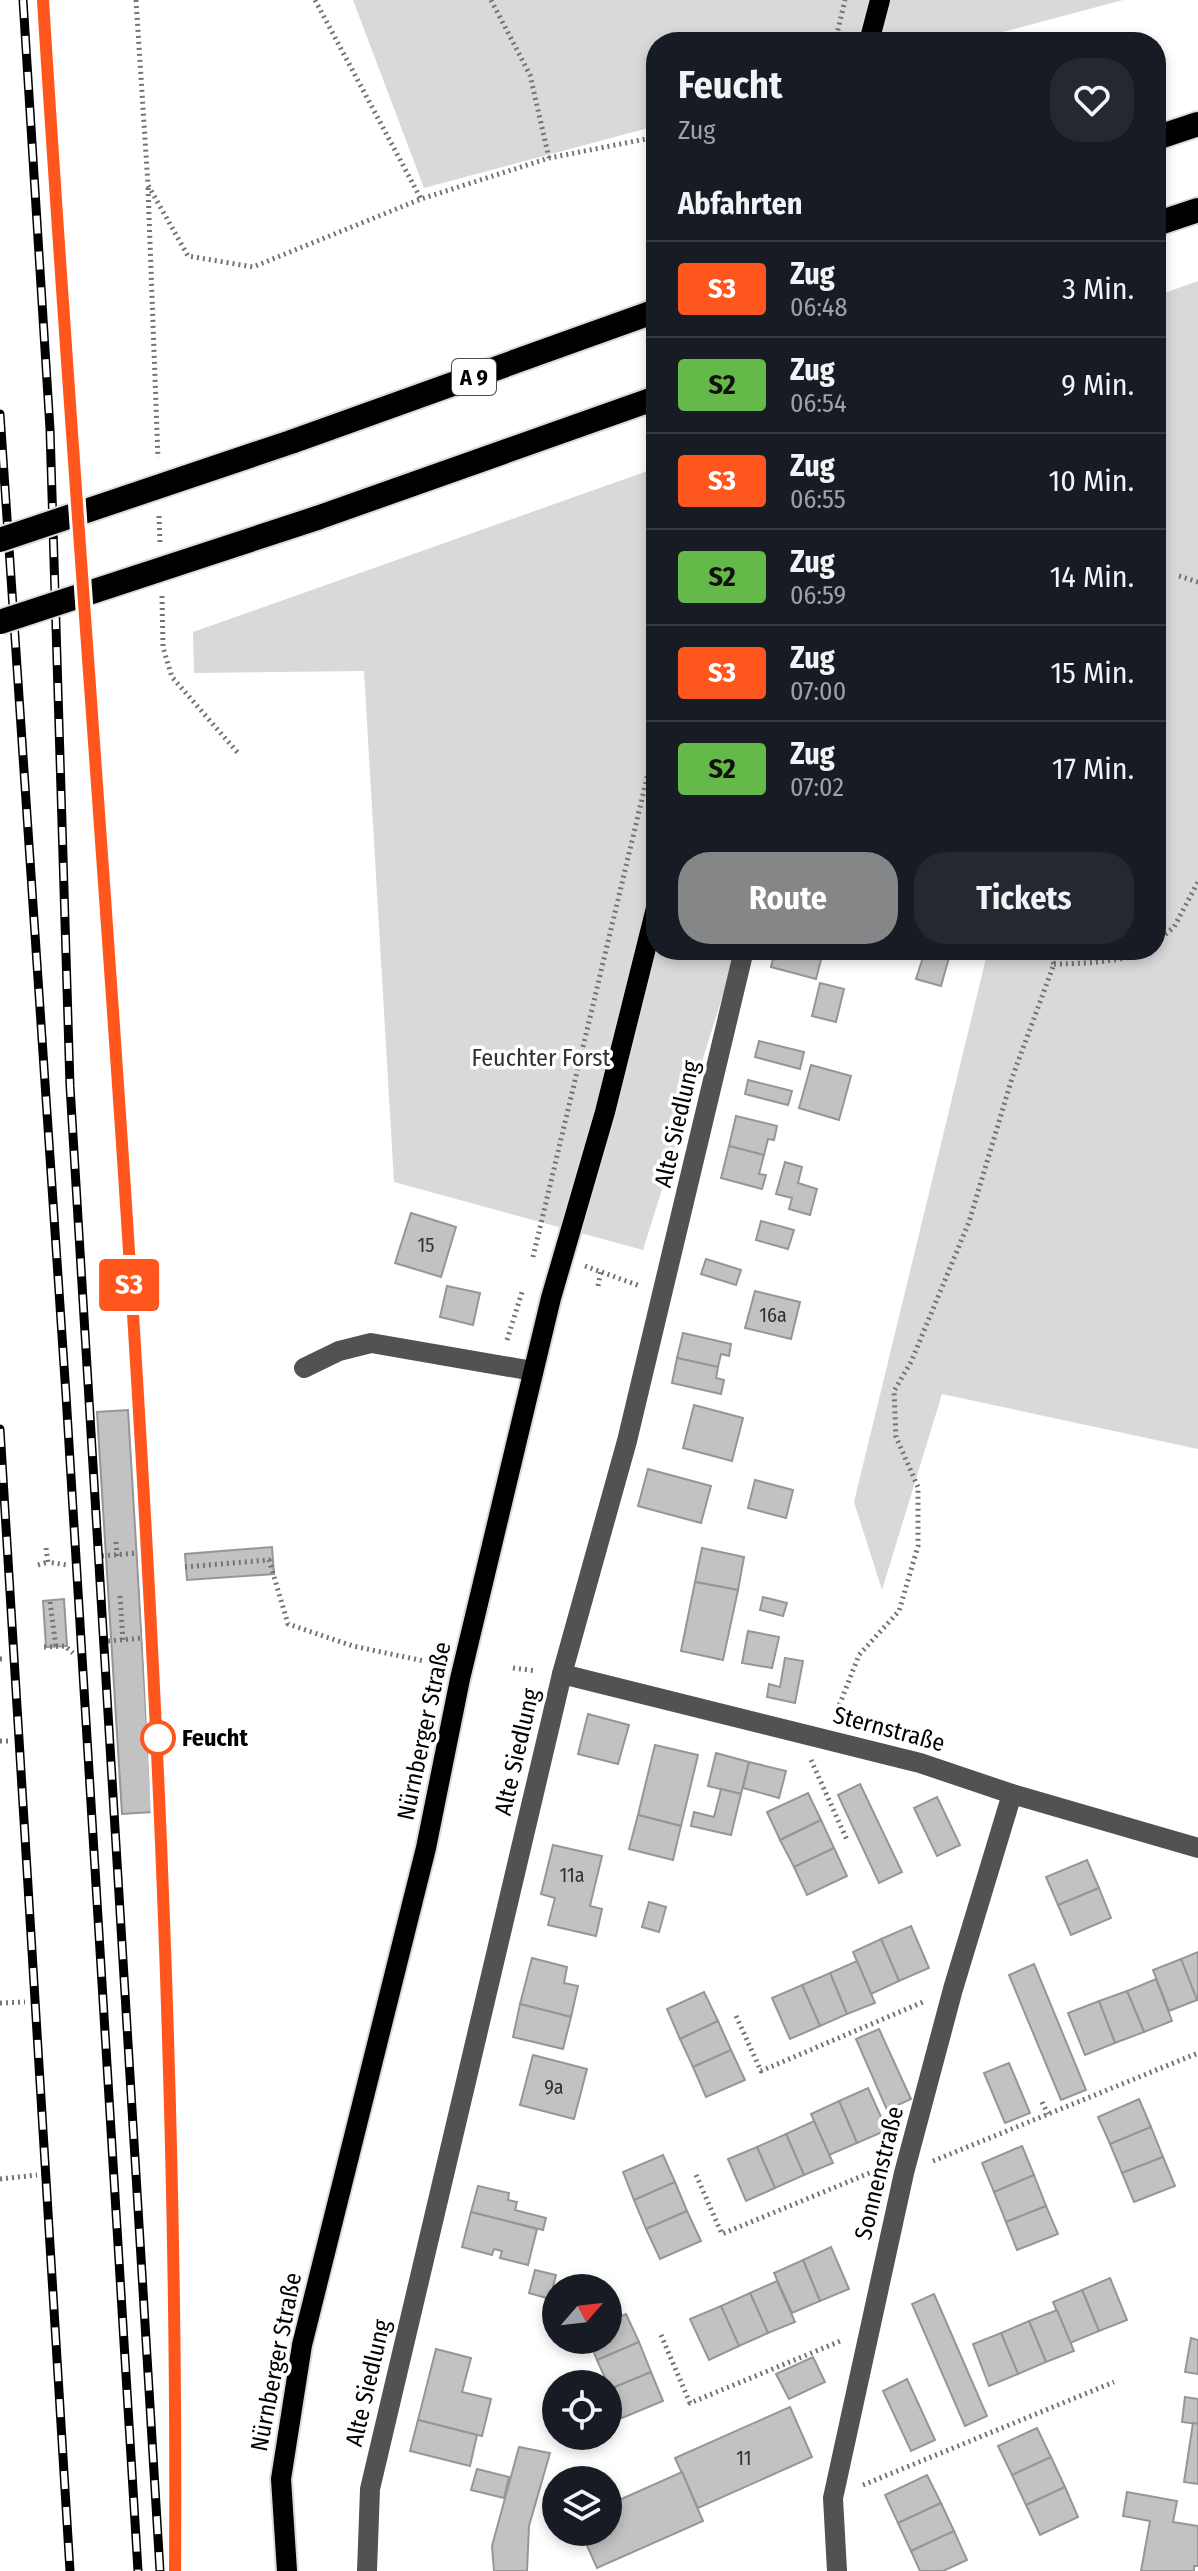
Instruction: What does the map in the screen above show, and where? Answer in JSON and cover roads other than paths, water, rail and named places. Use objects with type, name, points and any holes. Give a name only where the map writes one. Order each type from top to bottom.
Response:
[{"type":"highway","points":[[1166,135],[1198,124]]},
{"type":"highway","points":[[1166,221],[1198,210]]},
{"type":"highway","name":"A 9","points":[[0,540],[291,442],[646,315]]},
{"type":"highway","points":[[0,622],[317,518],[646,402]]},
{"type":"main road","points":[[872,32],[880,0]]},
{"type":"main road","name":"Nürnberger Straße","points":[[287,2571],[281,2479],[302,2345],[426,1848],[460,1679],[533,1371],[605,1112],[646,948]]},
{"type":"street","name":"Alte Siedlung","points":[[367,2571],[370,2489],[562,1674],[664,1295],[742,960]]},
{"type":"street","points":[[304,1368],[339,1351],[371,1343],[533,1371]]},
{"type":"street","name":"Sternstraße","points":[[562,1674],[920,1763],[1012,1794],[1198,1848]]},
{"type":"street","name":"Sonnenstraße","points":[[837,2571],[833,2498],[904,2173],[953,1989],[1012,1794]]},
{"type":"railway","points":[[23,0],[50,429],[70,1086],[160,2571]]},
{"type":"railway","points":[[43,0],[163,1825],[175,2247],[175,2571]]},
{"type":"railway","points":[[0,414],[66,1395],[138,2571]]},
{"type":"railway","points":[[0,1429],[70,2571]]},
{"type":"train","name":"S3","points":[[43,0],[115,1052],[163,1825],[175,2247],[175,2571]]},
{"type":"place","name":"Feucht","points":[[158,1738]]},
{"type":"park label","name":"Feuchter Forst","points":[[541,1058]]}]
